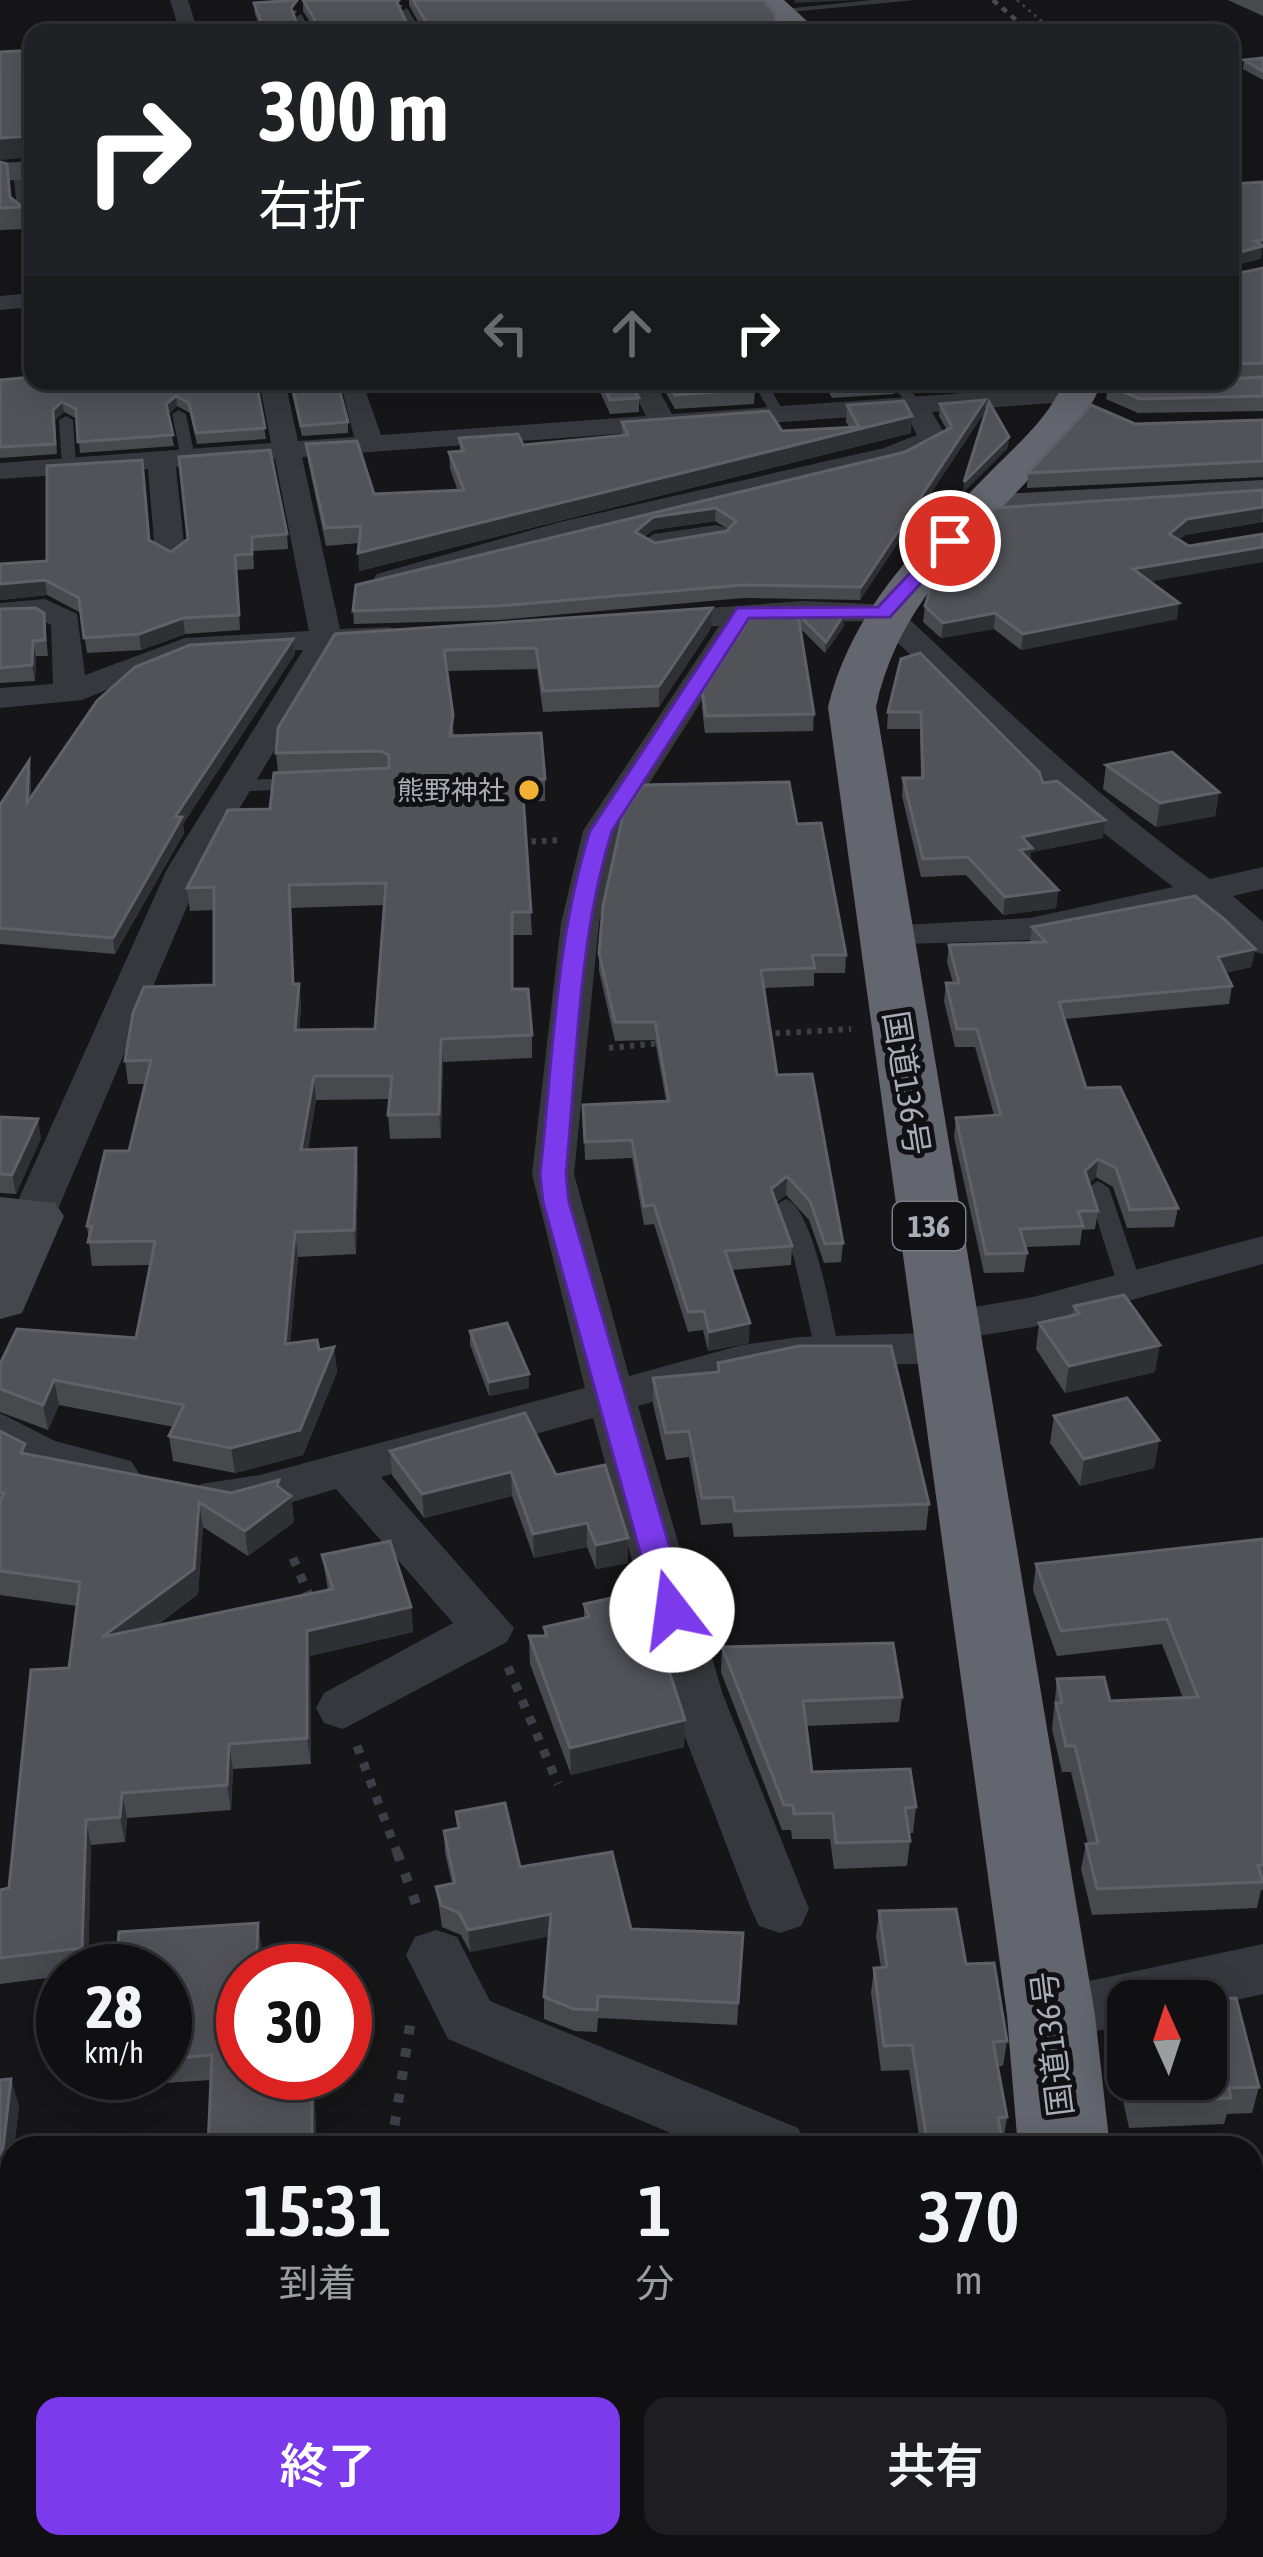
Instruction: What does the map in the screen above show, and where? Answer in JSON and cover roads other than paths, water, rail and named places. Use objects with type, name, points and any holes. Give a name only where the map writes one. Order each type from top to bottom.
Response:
[{"type":"highway","name":"国道136号","points":[[1063,2136],[1051,2015],[852,707],[862,656],[884,613],[1088,394]]},
{"type":"main road","points":[[982,507],[1263,493]]},
{"type":"main road","points":[[0,1298],[16,1216]]},
{"type":"street","points":[[16,1216],[185,869],[326,638],[344,587],[288,450],[274,390]]},
{"type":"street","points":[[353,390],[370,444]]},
{"type":"street","points":[[646,390],[663,423]]},
{"type":"street","points":[[344,587],[865,462],[933,438],[906,393]]},
{"type":"street","points":[[0,472],[778,414],[906,393],[1088,394]]},
{"type":"street","points":[[170,554],[174,459]]},
{"type":"street","points":[[654,543],[702,536],[662,510]]},
{"type":"street","points":[[0,612],[45,608],[67,621],[70,693]]},
{"type":"street","points":[[743,612],[598,839],[580,923],[553,1174],[556,1202],[696,1695],[780,1909]]},
{"type":"street","points":[[616,624],[743,612],[884,613],[1104,818],[1227,908],[1263,943]]},
{"type":"street","points":[[0,698],[70,693],[185,647],[420,636]]},
{"type":"street","points":[[885,937],[1030,928],[1263,878]]},
{"type":"street","points":[[0,1430],[61,1461],[235,1496],[723,1365],[946,1337],[1129,1283],[1263,1250]]},
{"type":"street","points":[[343,1708],[488,1628],[346,1469]]},
{"type":"street","points":[[436,1955],[469,2020],[747,2136]]},
{"type":"street","points":[[1051,2015],[1263,1969]]},
{"type":"lane","points":[[774,5],[910,0]]},
{"type":"lane","points":[[407,11],[413,24]]},
{"type":"lane","points":[[301,17],[304,24]]},
{"type":"lane","points":[[17,171],[24,218]]},
{"type":"lane","points":[[763,390],[778,414]]},
{"type":"lane","points":[[174,459],[179,414]]},
{"type":"lane","points":[[66,420],[69,466]]},
{"type":"lane","points":[[233,786],[317,784]]},
{"type":"lane","points":[[1098,1188],[1129,1283]]},
{"type":"lane","points":[[786,1206],[806,1258],[826,1350]]},
{"type":"railway","points":[[993,0],[1021,24]]},
{"type":"place","name":"熊野神社","points":[[529,790]]}]
